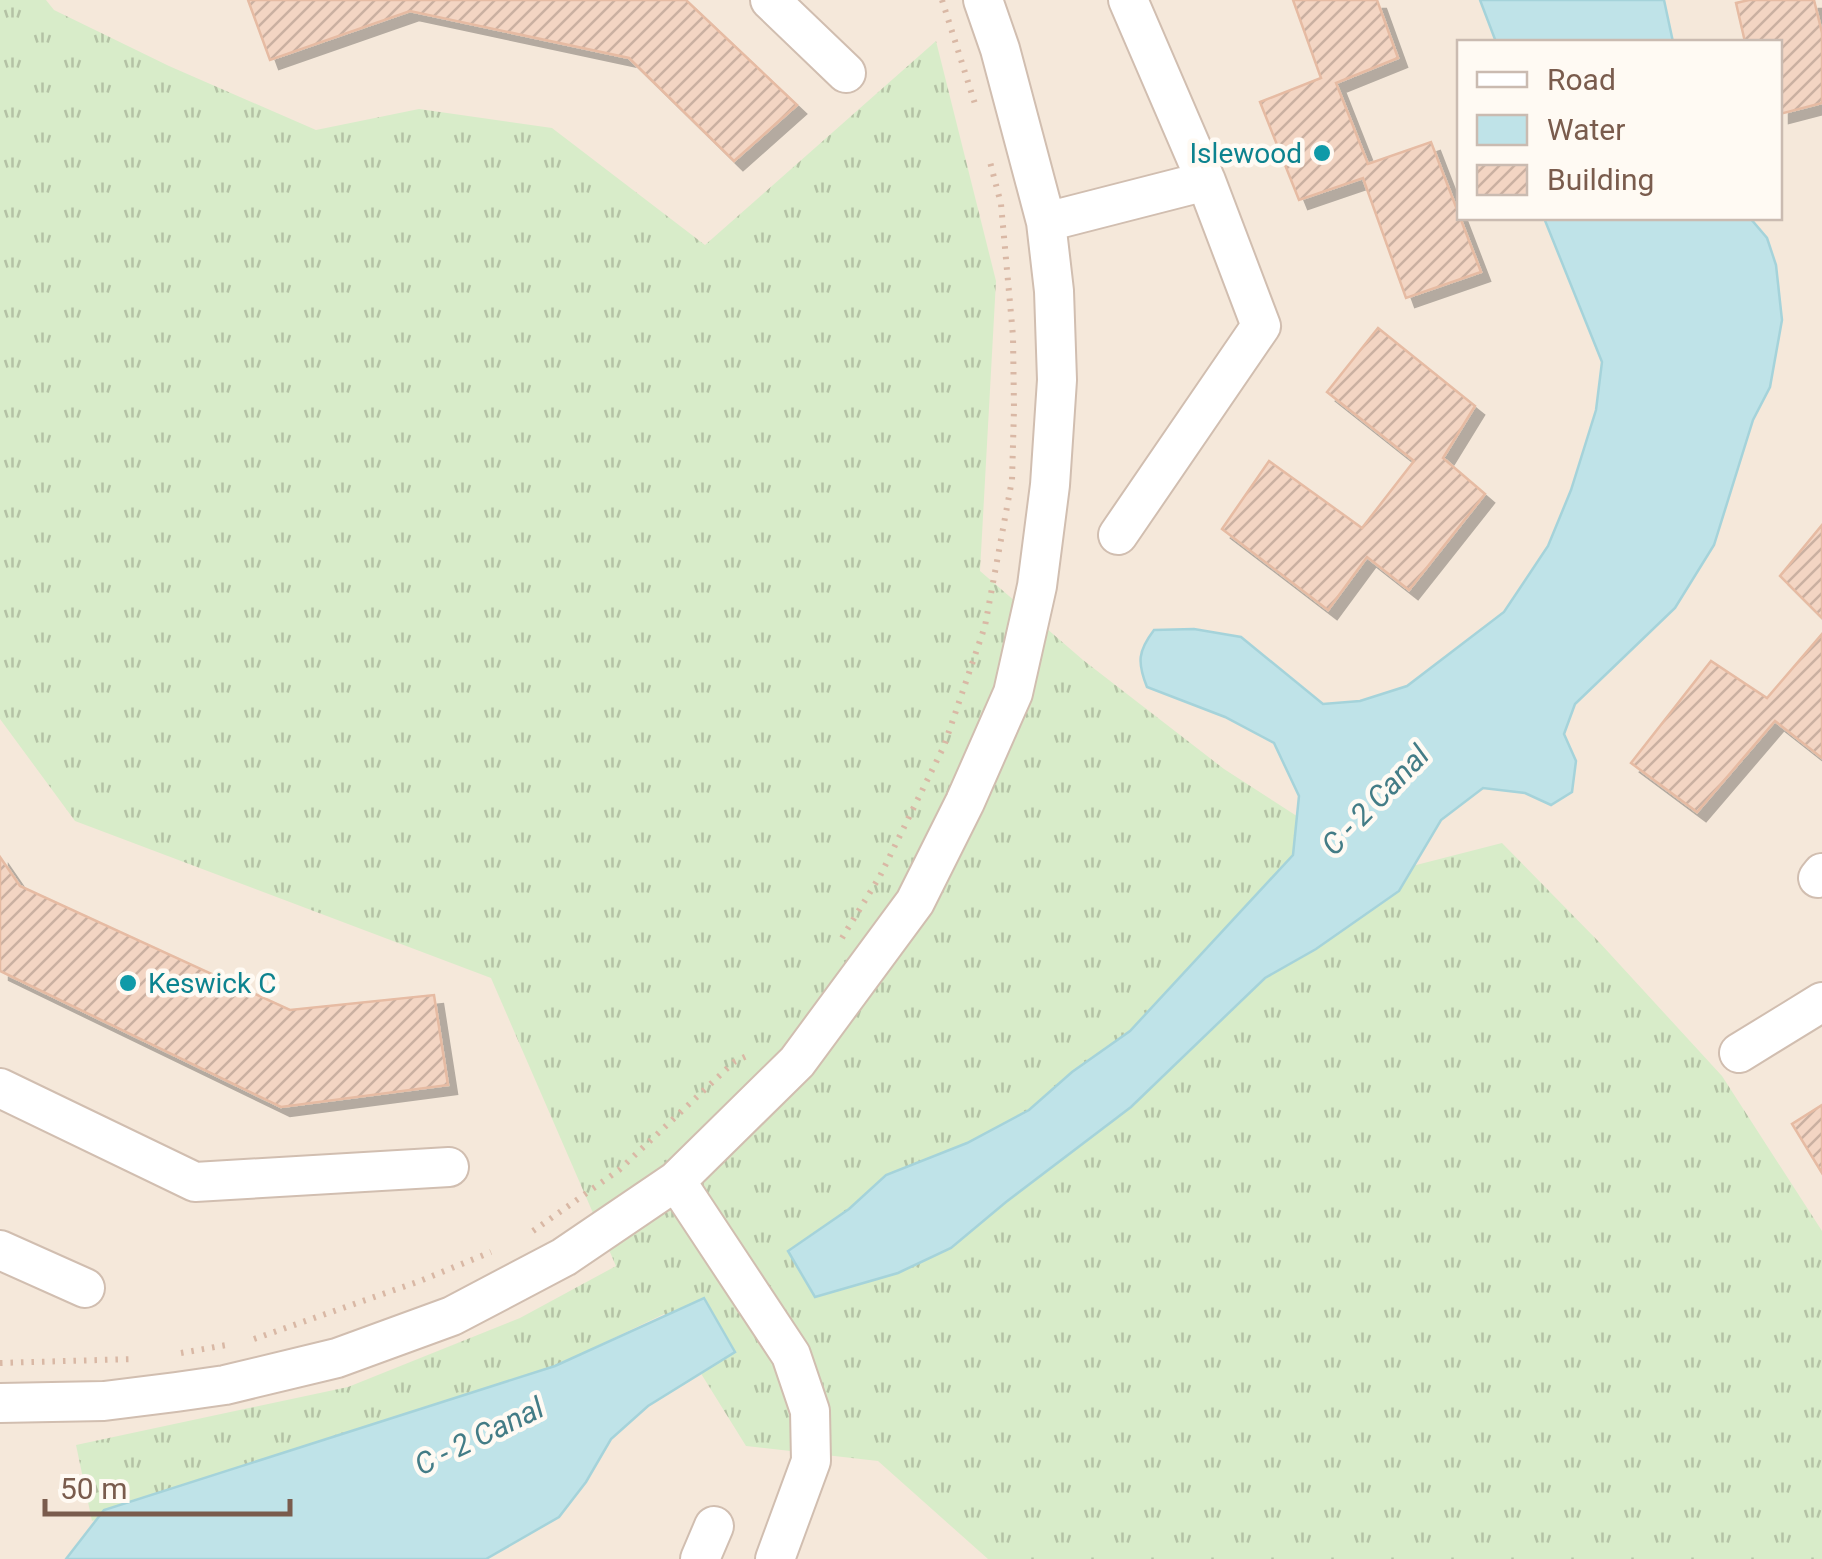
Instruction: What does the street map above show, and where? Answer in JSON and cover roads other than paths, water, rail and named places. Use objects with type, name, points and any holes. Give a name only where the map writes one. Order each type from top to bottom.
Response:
[{"type":"street","points":[[770,0],[846,72]]},
{"type":"street","points":[[0,1402],[104,1401],[176,1392],[225,1385],[337,1358],[452,1316],[564,1257],[676,1181],[796,1062],[915,902],[1014,694],[1037,586],[1052,450],[1057,380],[1054,291],[1046,222],[983,0]]},
{"type":"street","points":[[1118,535],[1261,326],[1206,181],[1128,0]]},
{"type":"street","points":[[1046,222],[1206,181]]},
{"type":"street","points":[[1740,1054],[1822,1002]]},
{"type":"street","points":[[0,1088],[195,1182],[449,1168]]},
{"type":"street","points":[[676,1181],[791,1355],[810,1410],[812,1461],[775,1559]]},
{"type":"street","points":[[0,1250],[85,1288]]},
{"type":"water","points":[[1480,0],[1664,0],[1673,40],[1495,40]]},
{"type":"water","name":"C - 2 Canal","points":[[1545,220],[1752,220],[1767,238],[1776,265],[1782,320],[1770,387],[1753,420],[1714,545],[1675,608],[1575,704],[1564,734],[1576,761],[1572,792],[1551,805],[1525,793],[1483,788],[1441,820],[1399,891],[1316,949],[1265,978],[1131,1107],[951,1248],[898,1273],[815,1297],[788,1251],[849,1209],[886,1175],[967,1143],[1029,1110],[1072,1072],[1130,1031],[1293,855],[1299,796],[1274,743],[1225,717],[1147,687],[1141,657],[1154,630],[1194,629],[1241,637],[1323,704],[1360,701],[1407,686],[1504,612],[1548,546],[1571,490],[1596,410],[1602,362]]},
{"type":"water","name":"C - 2 Canal","points":[[704,1298],[735,1352],[648,1406],[611,1439],[586,1482],[559,1517],[486,1559],[66,1559],[104,1510],[555,1366]]},
{"type":"place","name":"Islewood","points":[[1322,153]]},
{"type":"place","name":"Keswick C","points":[[128,983]]}]
